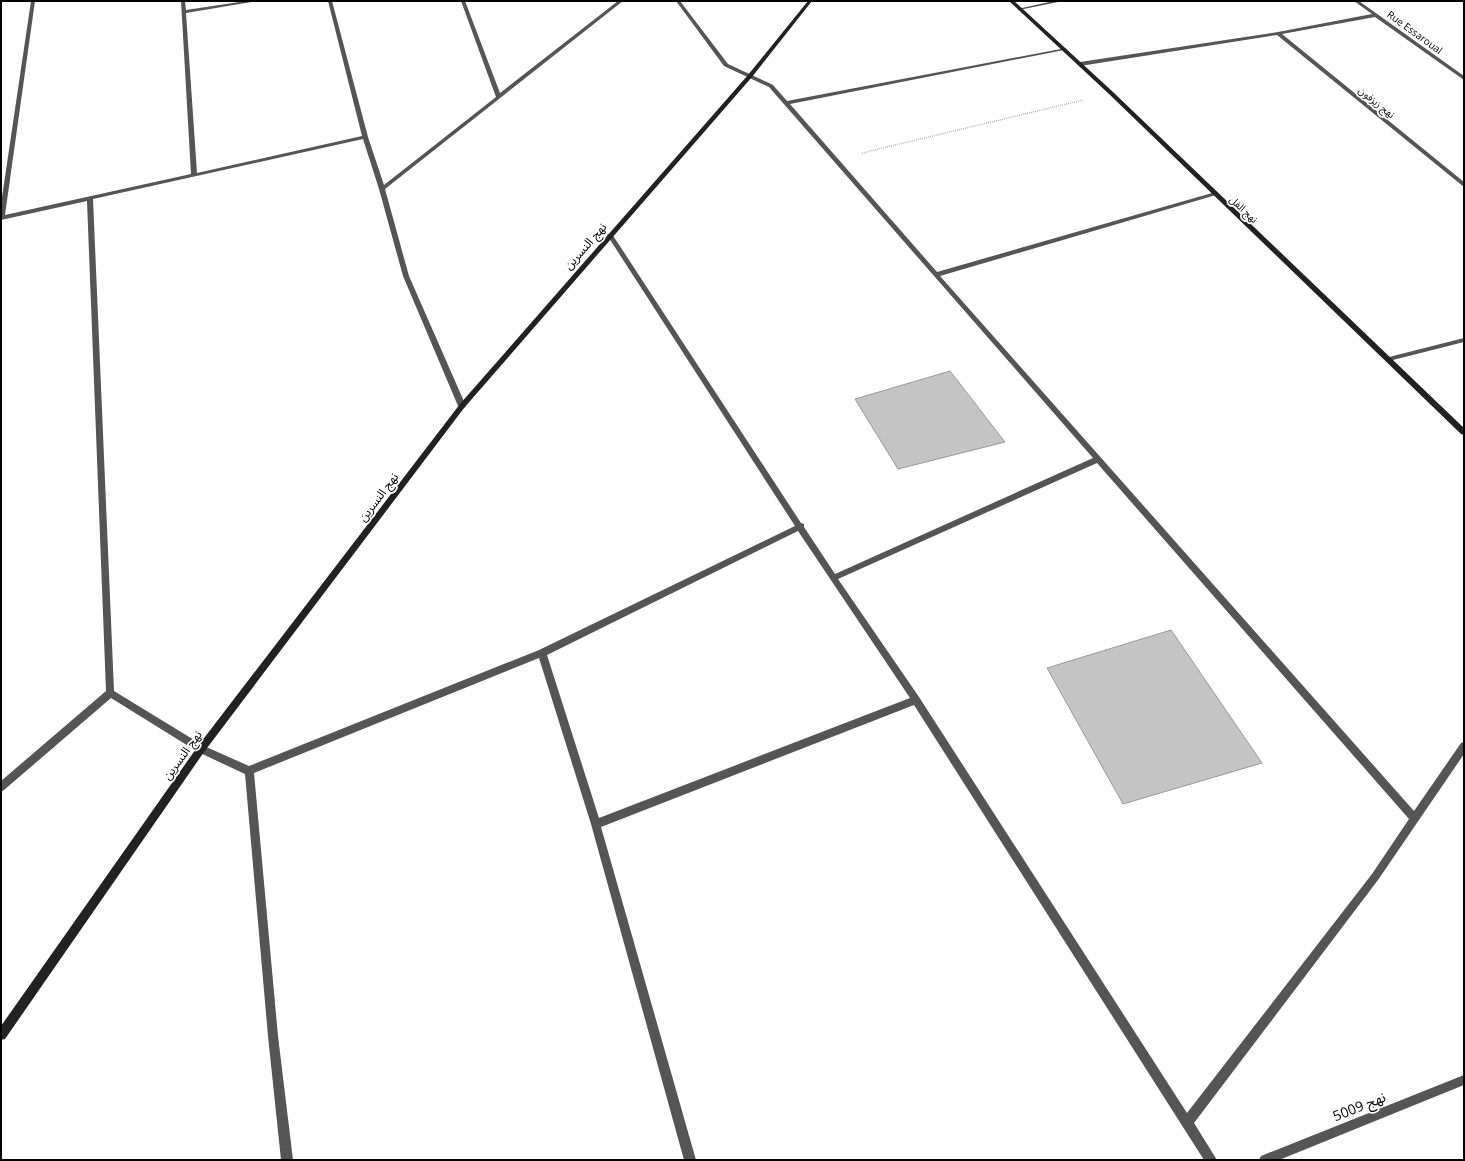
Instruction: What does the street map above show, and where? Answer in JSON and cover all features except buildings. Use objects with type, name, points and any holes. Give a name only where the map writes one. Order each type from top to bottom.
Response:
[{"type":"street","points":[[33,1],[2,217],[365,137]]},
{"type":"street","points":[[183,1],[194,175]]},
{"type":"street","points":[[184,12],[255,1]]},
{"type":"street","points":[[330,1],[365,137],[382,189],[406,276],[462,406]]},
{"type":"street","points":[[463,1],[499,97]]},
{"type":"street","points":[[382,189],[621,1]]},
{"type":"street","points":[[678,1],[726,65],[771,86],[787,103],[835,160],[1415,819]]},
{"type":"street","name":"نهج النسرين","points":[[1,1035],[200,749],[462,406],[750,76],[810,1]]},
{"type":"street","name":"نهج الفل","points":[[1011,1],[1111,93],[1214,194],[1464,432]]},
{"type":"street","points":[[1019,9],[1061,1]]},
{"type":"street","name":"Rue Essaroual","points":[[1356,1],[1464,78]]},
{"type":"street","points":[[1080,64],[1278,33],[1376,15]]},
{"type":"street","name":"نهج زيزفون","points":[[1278,33],[1464,185]]},
{"type":"street","points":[[787,103],[1064,49]]},
{"type":"street","points":[[936,275],[1214,194]]},
{"type":"street","points":[[90,198],[110,693]]},
{"type":"street","points":[[610,235],[801,526],[833,578],[916,700],[1211,1160]]},
{"type":"street","points":[[1389,359],[1464,340]]},
{"type":"street","points":[[833,578],[1098,459]]},
{"type":"street","points":[[110,693],[200,749],[249,771],[542,653],[801,526]]},
{"type":"street","points":[[542,653],[596,824],[690,1160]]},
{"type":"street","points":[[1,787],[110,693]]},
{"type":"street","points":[[596,824],[916,700]]},
{"type":"street","points":[[1187,1123],[1375,877],[1464,746]]},
{"type":"street","points":[[249,771],[272,1036],[287,1160]]},
{"type":"street","name":"نهج 5009","points":[[1265,1160],[1464,1080]]},
{"type":"path","points":[[835,160],[1111,93]]}]
